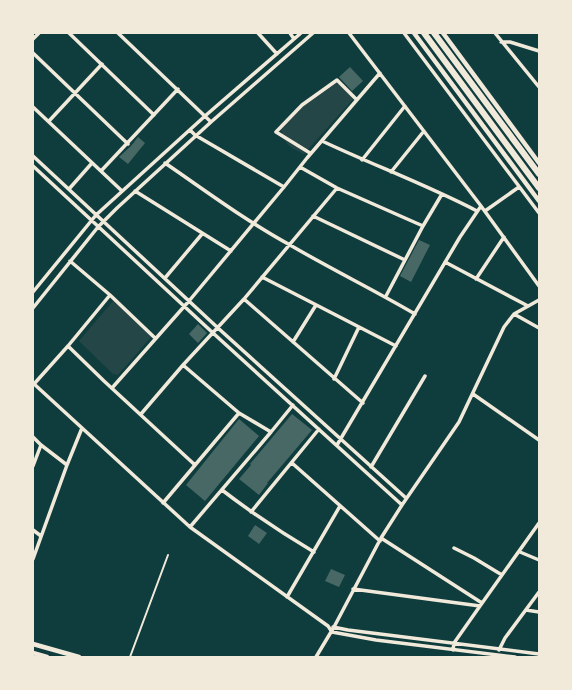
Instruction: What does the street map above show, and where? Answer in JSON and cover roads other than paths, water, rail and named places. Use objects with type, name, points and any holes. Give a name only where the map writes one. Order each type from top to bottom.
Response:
[{"type":"highway","points":[[424,33],[539,188]]},
{"type":"highway","points":[[434,33],[539,174]]},
{"type":"street","points":[[33,39],[39,33]]},
{"type":"street","points":[[69,33],[154,114]]},
{"type":"street","points":[[118,33],[178,89],[210,122]]},
{"type":"street","points":[[258,33],[277,54]]},
{"type":"street","points":[[290,33],[294,39]]},
{"type":"street","points":[[33,292],[96,215],[205,116],[302,33]]},
{"type":"street","points":[[33,308],[103,222],[210,122],[313,33]]},
{"type":"street","points":[[349,33],[485,211],[539,286]]},
{"type":"street","points":[[404,33],[539,213]]},
{"type":"street","points":[[414,33],[539,201]]},
{"type":"street","points":[[443,33],[539,162]]},
{"type":"street","points":[[495,33],[539,87]]},
{"type":"street","points":[[501,42],[510,42],[539,51]]},
{"type":"street","points":[[33,53],[128,144]]},
{"type":"street","points":[[49,121],[102,64]]},
{"type":"street","points":[[112,388],[189,301],[284,187],[310,153],[380,73]]},
{"type":"street","points":[[310,153],[276,132],[302,105],[336,80],[357,100]]},
{"type":"street","points":[[101,171],[128,144],[178,89]]},
{"type":"street","points":[[362,160],[405,106]]},
{"type":"street","points":[[33,107],[122,191]]},
{"type":"street","points":[[190,130],[284,187]]},
{"type":"street","points":[[391,172],[424,132]]},
{"type":"street","points":[[322,141],[478,211]]},
{"type":"street","points":[[33,156],[218,328],[406,498]]},
{"type":"street","points":[[69,190],[92,163]]},
{"type":"street","points":[[165,163],[253,223],[289,245],[386,296],[415,314]]},
{"type":"street","points":[[33,166],[91,221],[402,505]]},
{"type":"street","points":[[300,167],[337,188],[423,226]]},
{"type":"street","points":[[485,211],[519,187]]},
{"type":"street","points":[[141,414],[183,365],[244,299],[337,188]]},
{"type":"street","points":[[135,191],[231,251]]},
{"type":"street","points":[[386,296],[423,226],[442,194]]},
{"type":"street","points":[[337,445],[363,404],[445,262],[481,206]]},
{"type":"street","points":[[313,216],[405,260]]},
{"type":"street","points":[[165,278],[202,234]]},
{"type":"street","points":[[476,279],[504,237]]},
{"type":"street","points":[[70,261],[110,295],[155,338]]},
{"type":"street","points":[[445,262],[528,306]]},
{"type":"street","points":[[262,277],[396,346]]},
{"type":"street","points":[[110,295],[68,346],[33,384],[163,503],[190,527],[328,626],[332,632],[376,640],[515,657]]},
{"type":"street","points":[[244,299],[363,404]]},
{"type":"street","points":[[316,657],[332,632],[380,539],[406,498],[447,442],[459,422],[504,327],[514,314],[539,300]]},
{"type":"street","points":[[293,342],[316,305]]},
{"type":"street","points":[[514,314],[539,328]]},
{"type":"street","points":[[334,378],[359,327]]},
{"type":"street","points":[[68,346],[195,465]]},
{"type":"street","points":[[183,365],[239,413],[271,432]]},
{"type":"street","points":[[371,467],[425,376]]},
{"type":"street","points":[[473,394],[539,440]]},
{"type":"street","points":[[190,527],[293,405]]},
{"type":"street","points":[[163,503],[239,413]]},
{"type":"street","points":[[33,559],[82,428]]},
{"type":"street","points":[[251,512],[319,429]]},
{"type":"street","points":[[33,437],[67,465]]},
{"type":"street","points":[[33,466],[41,445]]},
{"type":"street","points":[[292,463],[380,539],[481,605]]},
{"type":"street","points":[[222,490],[282,533],[314,552]]},
{"type":"street","points":[[288,598],[340,506]]},
{"type":"street","points":[[453,650],[454,643],[538,526]]},
{"type":"street","points":[[33,530],[41,536]]},
{"type":"street","points":[[454,548],[502,575]]},
{"type":"street","points":[[520,552],[539,560]]},
{"type":"street","points":[[353,589],[481,605]]},
{"type":"street","points":[[498,655],[499,649],[512,628],[539,592]]},
{"type":"street","points":[[526,610],[539,612]]},
{"type":"street","points":[[328,626],[348,630],[539,654]]},
{"type":"street","points":[[33,644],[78,657]]},
{"type":"street","points":[[33,653],[47,657]]},
{"type":"lane","points":[[130,657],[168,555]]}]
